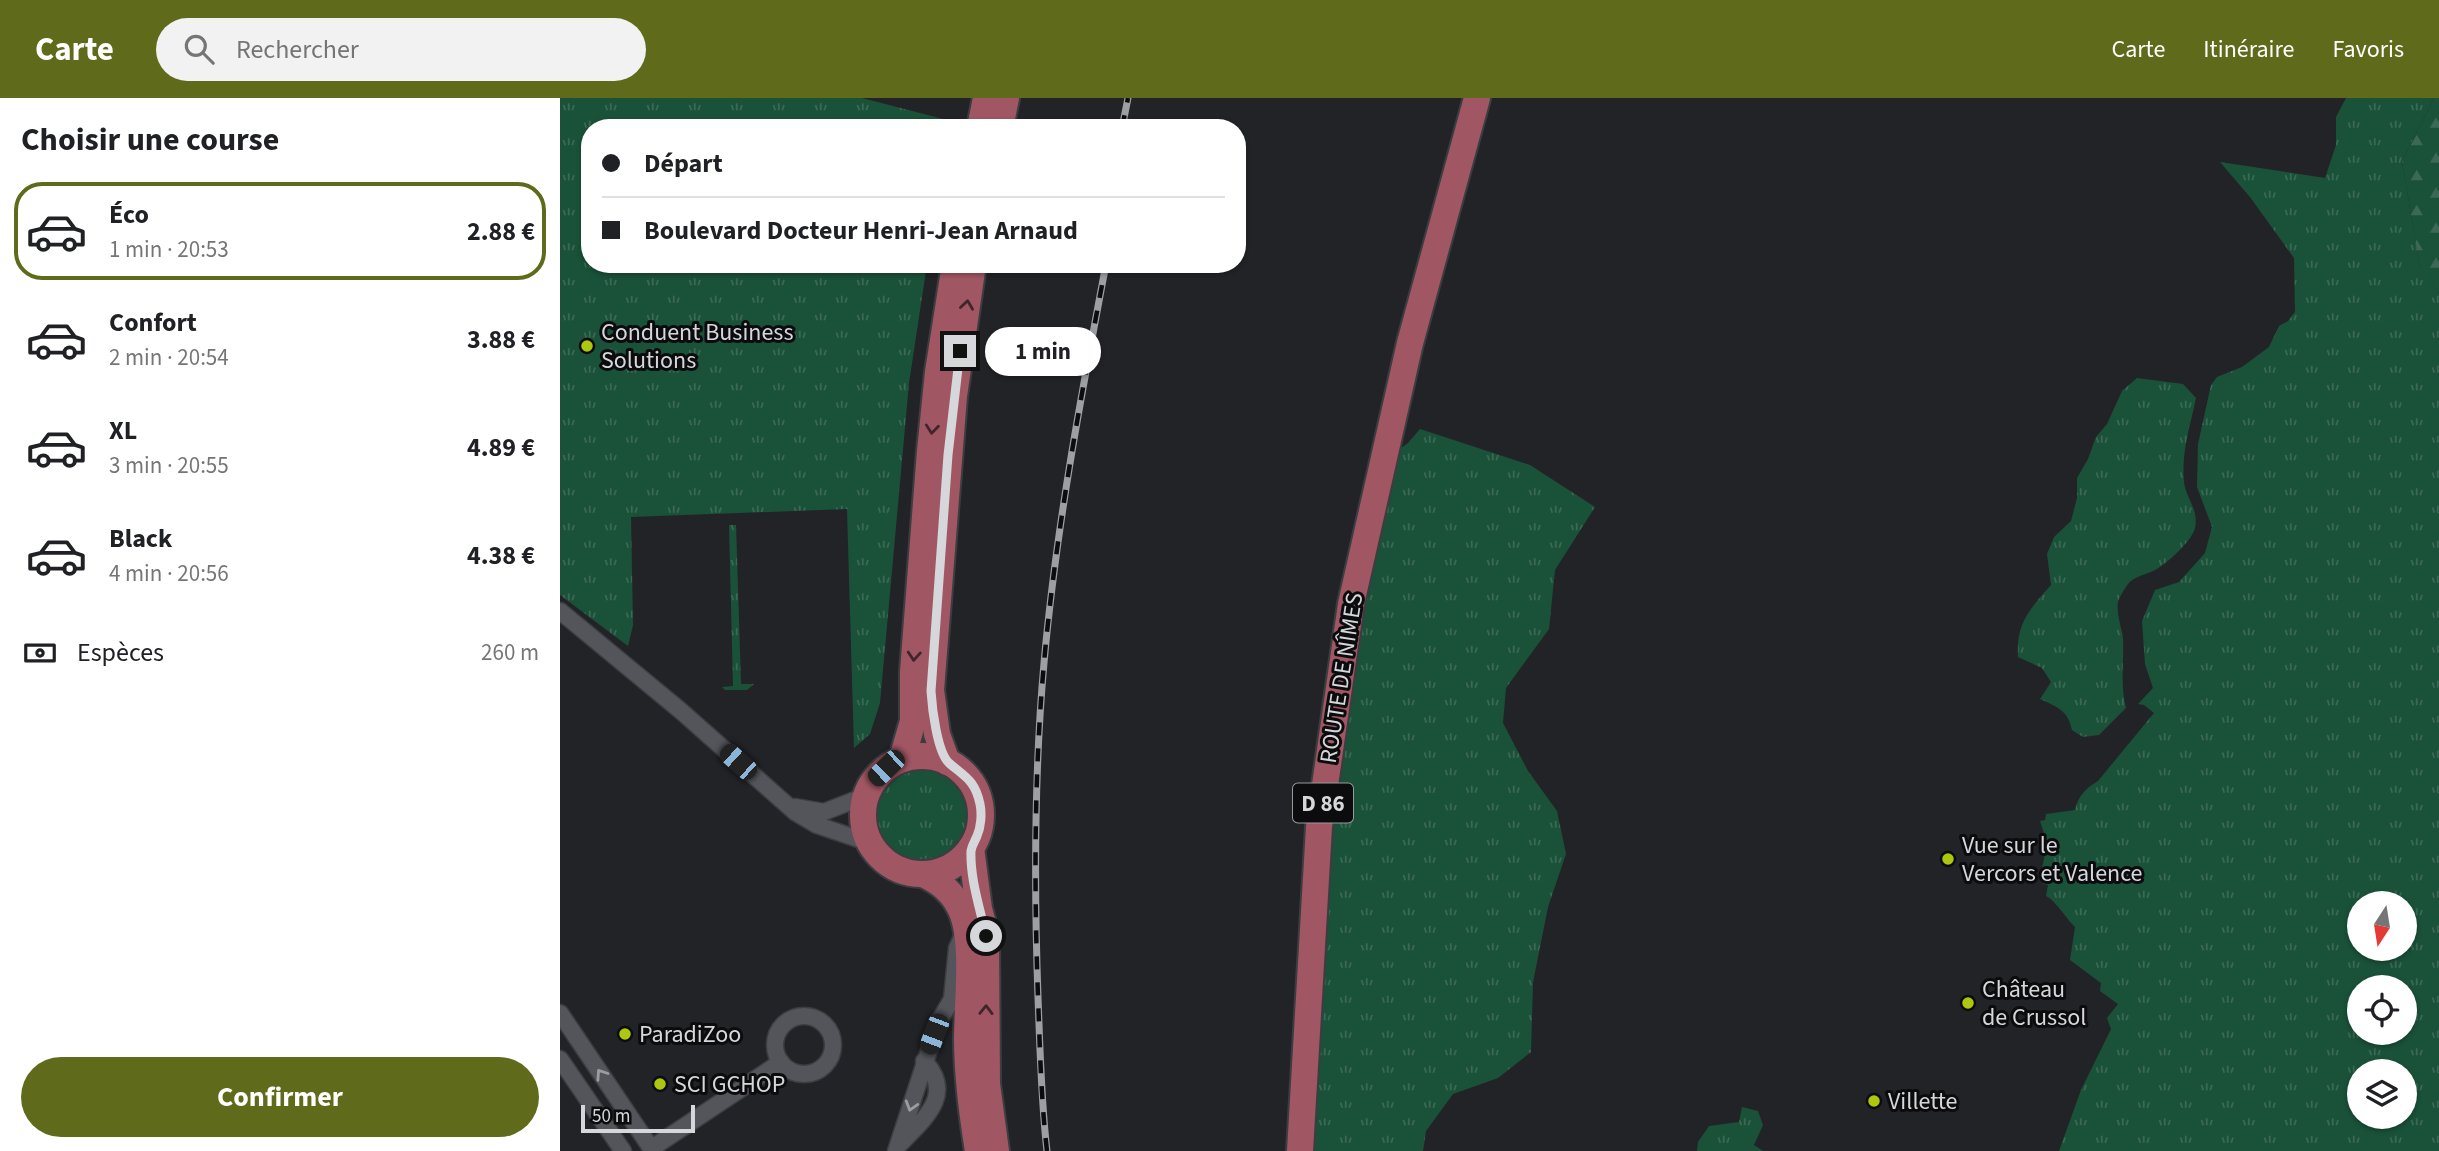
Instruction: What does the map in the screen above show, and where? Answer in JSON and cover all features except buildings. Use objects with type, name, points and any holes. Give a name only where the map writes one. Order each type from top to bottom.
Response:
[{"type":"main road","points":[[982,119],[986,98]]},
{"type":"main road","points":[[1002,119],[1006,98]]},
{"type":"main road","name":"ROUTE DE NÎMES","points":[[1300,1151],[1319,827],[1351,604],[1410,343],[1477,98]]},
{"type":"main road","points":[[902,759],[913,721],[914,665],[930,451],[938,372],[954,273]]},
{"type":"main road","points":[[947,762],[937,734],[931,691],[954,396],[972,273]]},
{"type":"main road","points":[[923,756],[947,762],[959,769],[969,780],[979,799],[981,821],[971,848],[950,867],[937,873],[912,873],[891,866],[879,856],[870,843],[863,818],[865,796],[875,779],[886,768],[902,759],[923,756]]},
{"type":"main road","points":[[971,848],[977,900],[986,936],[987,1084],[996,1151]]},
{"type":"main road","points":[[923,874],[938,881],[956,899],[967,926],[969,1082],[978,1151]]},
{"type":"street","points":[[560,611],[681,711],[806,820],[870,843]]},
{"type":"street","points":[[786,804],[805,811],[824,812],[865,796]]},
{"type":"street","points":[[897,1148],[938,1023],[950,1005],[957,948],[967,926]]},
{"type":"street","points":[[560,1013],[653,1150]]},
{"type":"street","points":[[560,1059],[623,1151]]},
{"type":"street","points":[[653,1150],[781,1062]]},
{"type":"street","points":[[630,1151],[640,1144],[653,1150]]},
{"type":"green space","points":[[560,98],[862,98],[943,119],[581,119],[581,273],[926,273],[909,383],[880,703],[870,734],[854,748],[847,509],[631,517],[633,625],[628,646],[560,595]]},
{"type":"green space","points":[[2346,98],[2434,98],[2402,161],[2420,268],[2439,293],[2439,1151],[2059,1151],[2081,1090],[2111,1029],[2107,1018],[2118,1004],[2100,991],[2101,983],[2070,960],[2075,927],[2046,896],[2048,885],[2043,884],[2040,878],[2045,854],[2050,851],[2040,821],[2045,820],[2046,814],[2075,810],[2083,793],[2098,781],[2154,713],[2138,704],[2153,688],[2145,664],[2142,621],[2155,590],[2179,582],[2205,553],[2212,527],[2197,487],[2198,444],[2211,385],[2217,377],[2242,367],[2269,347],[2279,326],[2288,321],[2295,312],[2294,258],[2250,197],[2220,162],[2325,178],[2336,145],[2336,117]]},
{"type":"green space","points":[[2434,98],[2439,98],[2439,293],[2420,269],[2402,161]]},
{"type":"green space","points":[[2137,378],[2183,384],[2196,398],[2183,471],[2185,488],[2194,510],[2195,528],[2189,540],[2170,559],[2133,580],[2121,595],[2118,611],[2123,639],[2126,708],[2099,735],[2083,737],[2072,730],[2068,718],[2061,710],[2040,699],[2051,682],[2042,668],[2018,657],[2019,635],[2030,610],[2051,585],[2047,554],[2054,537],[2071,521],[2077,498],[2077,478],[2122,391]]},
{"type":"green space","points":[[1420,429],[1530,465],[1595,507],[1555,570],[1549,629],[1506,688],[1503,723],[1528,771],[1557,811],[1566,854],[1548,907],[1533,982],[1531,1052],[1498,1078],[1453,1094],[1426,1131],[1423,1151],[1300,1151],[1319,827],[1385,460],[1408,443]]},
{"type":"green space","points":[[729,525],[736,525],[741,684],[754,684],[747,690],[725,690],[722,687],[733,686]]},
{"type":"green space","points":[[922,770],[940,774],[954,784],[964,798],[968,816],[964,834],[954,848],[940,858],[922,862],[904,858],[890,848],[880,834],[876,816],[880,798],[890,784],[904,774]]},
{"type":"green space","points":[[1742,1107],[1758,1111],[1763,1125],[1754,1145],[1763,1151],[1697,1151],[1698,1142],[1709,1126],[1739,1122]]},
{"type":"railway","points":[[1124,119],[1128,98]]},
{"type":"railway","points":[[1047,1151],[1041,1074],[1036,914],[1041,705],[1062,513],[1104,273]]},
{"type":"place","name":"Conduent Business Solutions","points":[[587,346]]},
{"type":"place","name":"Vue sur le Vercors et Valence","points":[[1948,859]]},
{"type":"place","name":"Château de Crussol","points":[[1968,1003]]},
{"type":"place","name":"ParadiZoo","points":[[625,1034]]},
{"type":"place","name":"SCI GCHOP","points":[[660,1084]]},
{"type":"place","name":"Villette","points":[[1874,1101]]},
{"type":"route","points":[[960,351],[948,455],[931,691],[937,734],[947,762],[959,769],[969,780],[981,806],[978,835],[971,848],[975,890],[986,936]]}]
